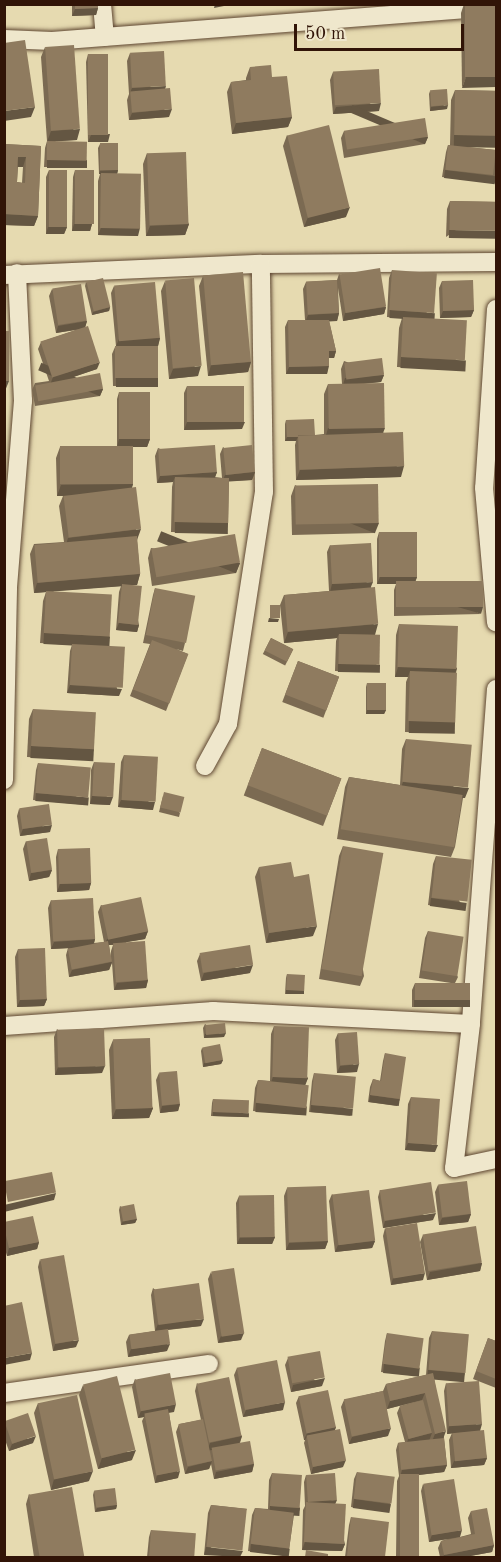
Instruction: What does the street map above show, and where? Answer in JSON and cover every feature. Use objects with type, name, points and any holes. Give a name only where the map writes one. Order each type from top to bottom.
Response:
[{"type":"street","points":[[102,4],[105,37]]},
{"type":"street","points":[[4,39],[105,37],[400,9],[496,7]]},
{"type":"street","points":[[4,780],[8,587],[23,401],[11,274],[261,264],[496,262]]},
{"type":"street","points":[[205,766],[228,724],[263,504],[261,264]]},
{"type":"street","points":[[496,309],[484,488],[496,622]]},
{"type":"street","points":[[496,689],[471,1024],[454,1168],[496,1159]]},
{"type":"street","points":[[4,1026],[213,1011],[471,1024]]},
{"type":"street","points":[[4,1393],[209,1364]]},
{"type":"building","points":[[75,4],[98,4],[98,8],[75,9]]},
{"type":"building","points":[[465,4],[496,4],[496,77],[465,77]]},
{"type":"building","points":[[25,40],[35,107],[4,111],[4,43]]},
{"type":"building","points":[[74,45],[80,129],[51,131],[45,47]]},
{"type":"building","points":[[164,51],[166,86],[132,88],[130,53]]},
{"type":"building","points":[[88,54],[108,54],[108,135],[88,135]]},
{"type":"building","points":[[271,65],[272,77],[287,76],[292,117],[236,123],[231,82],[251,80],[250,67]]},
{"type":"building","points":[[379,69],[381,103],[335,105],[333,71]]},
{"type":"building","points":[[170,88],[172,109],[132,112],[130,91]]},
{"type":"building","points":[[447,89],[448,105],[431,106],[430,90]]},
{"type":"building","points":[[455,90],[496,91],[495,136],[454,135]]},
{"type":"building","points":[[425,118],[428,137],[347,150],[344,131]]},
{"type":"building","points":[[329,125],[350,207],[308,218],[287,135]]},
{"type":"building","points":[[47,141],[87,142],[87,161],[47,160]]},
{"type":"building","points":[[100,143],[118,143],[118,170],[100,170]]},
{"type":"building","points":[[4,144],[41,146],[38,216],[4,214]],"holes":[[[18,157],[26,157],[25,183],[17,182]]]},
{"type":"building","points":[[448,145],[496,150],[493,175],[445,170]]},
{"type":"building","points":[[186,152],[189,224],[150,225],[147,153]]},
{"type":"building","points":[[49,170],[67,170],[67,227],[49,227]]},
{"type":"building","points":[[75,170],[94,170],[94,224],[75,224]]},
{"type":"building","points":[[101,173],[141,174],[140,229],[100,228]]},
{"type":"building","points":[[450,201],[496,202],[495,231],[449,230]]},
{"type":"building","points":[[380,268],[386,307],[346,313],[340,274]]},
{"type":"building","points":[[392,270],[437,273],[434,313],[389,310]]},
{"type":"building","points":[[243,272],[251,362],[211,365],[203,275]]},
{"type":"building","points":[[103,278],[110,307],[94,311],[87,282]]},
{"type":"building","points":[[194,278],[202,366],[173,368],[165,281]]},
{"type":"building","points":[[337,280],[339,313],[308,315],[306,282]]},
{"type":"building","points":[[473,280],[474,310],[443,311],[442,281]]},
{"type":"building","points":[[155,282],[160,338],[119,341],[114,286]]},
{"type":"building","points":[[81,284],[87,321],[58,325],[52,289]]},
{"type":"building","points":[[403,317],[467,320],[465,360],[401,357]]},
{"type":"building","points":[[288,320],[329,320],[336,351],[329,351],[329,366],[289,367]]},
{"type":"building","points":[[88,326],[100,362],[52,378],[40,341]]},
{"type":"building","points":[[4,331],[9,331],[9,381],[4,381]]},
{"type":"building","points":[[115,346],[158,346],[158,378],[115,378]]},
{"type":"building","points":[[382,358],[384,375],[346,380],[344,363]]},
{"type":"building","points":[[100,373],[103,389],[38,401],[35,386]]},
{"type":"building","points":[[384,383],[385,428],[329,429],[328,384]]},
{"type":"building","points":[[187,386],[244,386],[244,422],[187,422]]},
{"type":"building","points":[[119,392],[150,392],[150,439],[119,439]]},
{"type":"building","points":[[314,419],[315,435],[287,437],[286,420]]},
{"type":"building","points":[[403,432],[404,466],[299,470],[298,436]]},
{"type":"building","points":[[215,445],[217,472],[160,476],[158,449]]},
{"type":"building","points":[[252,445],[255,472],[226,475],[223,448]]},
{"type":"building","points":[[60,446],[133,446],[133,484],[60,484]]},
{"type":"building","points":[[175,477],[229,478],[228,523],[174,522]]},
{"type":"building","points":[[378,484],[379,523],[296,524],[295,485]]},
{"type":"building","points":[[136,487],[141,529],[69,538],[64,496]]},
{"type":"building","points":[[379,532],[417,532],[417,577],[379,577]]},
{"type":"building","points":[[235,534],[240,563],[156,577],[151,549]]},
{"type":"building","points":[[137,536],[140,574],[38,583],[34,545]]},
{"type":"building","points":[[371,543],[373,582],[332,584],[330,545]]},
{"type":"building","points":[[396,581],[483,581],[483,607],[396,607]]},
{"type":"building","points":[[122,584],[142,586],[138,625],[118,623]]},
{"type":"building","points":[[375,587],[378,624],[288,632],[284,595]]},
{"type":"building","points":[[155,588],[195,596],[186,643],[146,635]]},
{"type":"building","points":[[46,591],[112,594],[110,636],[44,633]]},
{"type":"building","points":[[270,605],[280,605],[280,618],[270,618]]},
{"type":"building","points":[[399,624],[458,626],[456,669],[397,667]]},
{"type":"building","points":[[339,634],[380,635],[379,665],[338,664]]},
{"type":"building","points":[[271,638],[293,649],[287,662],[265,650]]},
{"type":"building","points":[[152,640],[188,654],[169,703],[133,689]]},
{"type":"building","points":[[72,644],[125,647],[123,688],[70,685]]},
{"type":"building","points":[[298,661],[339,677],[326,710],[285,695]]},
{"type":"building","points":[[410,671],[457,673],[455,723],[408,721]]},
{"type":"building","points":[[367,683],[386,683],[386,710],[367,710]]},
{"type":"building","points":[[33,709],[96,712],[94,749],[31,746]]},
{"type":"building","points":[[406,739],[472,745],[468,788],[402,782]]},
{"type":"building","points":[[262,748],[341,778],[327,816],[248,785]]},
{"type":"building","points":[[124,755],[158,757],[156,802],[122,800]]},
{"type":"building","points":[[94,762],[115,763],[113,797],[92,796]]},
{"type":"building","points":[[38,763],[91,768],[88,798],[35,793]]},
{"type":"building","points":[[349,777],[463,795],[454,847],[341,829]]},
{"type":"building","points":[[164,792],[184,797],[181,813],[160,808]]},
{"type":"building","points":[[49,804],[52,825],[22,829],[19,808]]},
{"type":"building","points":[[47,838],[52,870],[31,873],[26,841]]},
{"type":"building","points":[[343,846],[383,853],[362,976],[321,969]]},
{"type":"building","points":[[90,848],[91,883],[59,884],[58,849]]},
{"type":"building","points":[[436,856],[472,860],[467,902],[432,898]]},
{"type":"building","points":[[291,862],[294,877],[309,874],[317,926],[269,933],[259,867]]},
{"type":"building","points":[[141,897],[148,931],[108,940],[101,906]]},
{"type":"building","points":[[93,898],[95,939],[53,941],[51,900]]},
{"type":"building","points":[[428,931],[464,937],[457,976],[422,971]]},
{"type":"building","points":[[108,941],[112,962],[72,969],[68,949]]},
{"type":"building","points":[[145,941],[148,980],[116,982],[113,943]]},
{"type":"building","points":[[250,945],[253,965],[203,973],[200,953]]},
{"type":"building","points":[[45,948],[47,999],[20,1000],[18,949]]},
{"type":"building","points":[[287,974],[305,975],[304,991],[286,990]]},
{"type":"building","points":[[415,983],[470,983],[470,1000],[415,1000]]},
{"type":"building","points":[[225,1023],[226,1033],[206,1035],[205,1025]]},
{"type":"building","points":[[274,1026],[309,1027],[307,1078],[272,1077]]},
{"type":"building","points":[[104,1028],[105,1066],[58,1068],[57,1030]]},
{"type":"building","points":[[357,1032],[359,1064],[340,1065],[338,1033]]},
{"type":"building","points":[[150,1038],[152,1108],[115,1109],[113,1039]]},
{"type":"building","points":[[220,1044],[223,1060],[205,1063],[202,1047]]},
{"type":"building","points":[[385,1053],[406,1057],[400,1099],[370,1095],[373,1079],[381,1081]]},
{"type":"building","points":[[177,1071],[180,1104],[162,1105],[159,1073]]},
{"type":"building","points":[[314,1073],[356,1077],[353,1109],[311,1105]]},
{"type":"building","points":[[258,1080],[309,1085],[306,1108],[256,1103]]},
{"type":"building","points":[[411,1097],[440,1099],[437,1145],[408,1143]]},
{"type":"building","points":[[213,1099],[249,1100],[249,1113],[213,1112]]},
{"type":"building","points":[[52,1172],[56,1193],[8,1202],[4,1181]]},
{"type":"building","points":[[467,1181],[471,1214],[442,1217],[438,1185]]},
{"type":"building","points":[[431,1182],[436,1213],[384,1221],[380,1190]]},
{"type":"building","points":[[326,1186],[328,1241],[289,1242],[287,1187]]},
{"type":"building","points":[[369,1190],[375,1241],[338,1245],[332,1195]]},
{"type":"building","points":[[274,1195],[275,1237],[240,1238],[239,1196]]},
{"type":"building","points":[[134,1204],[137,1219],[123,1221],[120,1207]]},
{"type":"building","points":[[33,1216],[39,1242],[9,1248],[4,1222]]},
{"type":"building","points":[[417,1223],[425,1273],[393,1278],[385,1228]]},
{"type":"building","points":[[476,1226],[482,1263],[428,1271],[423,1234]]},
{"type":"building","points":[[64,1255],[79,1340],[55,1344],[40,1259]]},
{"type":"building","points":[[234,1268],[244,1333],[222,1337],[211,1272]]},
{"type":"building","points":[[199,1283],[204,1319],[158,1325],[153,1289]]},
{"type":"building","points":[[22,1302],[32,1353],[4,1358],[4,1306]]},
{"type":"building","points":[[168,1329],[170,1344],[131,1349],[129,1334]]},
{"type":"building","points":[[432,1331],[469,1334],[465,1373],[429,1370]]},
{"type":"building","points":[[387,1333],[424,1338],[419,1369],[383,1364]]},
{"type":"building","points":[[488,1338],[496,1341],[496,1379],[476,1371]]},
{"type":"building","points":[[320,1351],[325,1378],[292,1383],[288,1357]]},
{"type":"building","points":[[277,1360],[285,1402],[245,1410],[237,1368]]},
{"type":"building","points":[[170,1373],[176,1404],[141,1411],[135,1380]]},
{"type":"building","points":[[433,1373],[446,1431],[435,1434],[425,1393],[390,1401],[386,1384]]},
{"type":"building","points":[[117,1376],[135,1450],[101,1458],[83,1384]]},
{"type":"building","points":[[229,1377],[241,1436],[209,1443],[197,1384]]},
{"type":"building","points":[[479,1381],[482,1424],[449,1426],[446,1383]]},
{"type":"building","points":[[328,1390],[336,1427],[307,1433],[299,1396]]},
{"type":"building","points":[[383,1391],[391,1428],[352,1436],[344,1399]]},
{"type":"building","points":[[77,1395],[93,1471],[54,1480],[38,1403]]},
{"type":"building","points":[[423,1400],[432,1433],[409,1439],[400,1406]]},
{"type":"building","points":[[168,1409],[180,1471],[156,1475],[144,1414]]},
{"type":"building","points":[[28,1413],[36,1436],[12,1444],[4,1421]]},
{"type":"building","points":[[203,1419],[212,1461],[187,1466],[179,1424]]},
{"type":"building","points":[[340,1429],[346,1460],[313,1467],[307,1435]]},
{"type":"building","points":[[484,1430],[487,1458],[455,1461],[452,1433]]},
{"type":"building","points":[[444,1438],[447,1465],[401,1470],[398,1443]]},
{"type":"building","points":[[250,1441],[254,1464],[216,1470],[212,1448]]},
{"type":"building","points":[[357,1472],[395,1477],[391,1503],[354,1499]]},
{"type":"building","points":[[272,1473],[302,1475],[300,1508],[270,1506]]},
{"type":"building","points":[[335,1473],[337,1500],[308,1502],[306,1475]]},
{"type":"building","points":[[400,1474],[419,1474],[419,1557],[400,1557]]},
{"type":"building","points":[[454,1479],[462,1530],[432,1535],[423,1484]]},
{"type":"building","points":[[72,1487],[84,1557],[40,1558],[29,1495]]},
{"type":"building","points":[[115,1488],[117,1505],[96,1507],[94,1491]]},
{"type":"building","points":[[306,1502],[346,1504],[344,1544],[304,1542]]},
{"type":"building","points":[[211,1505],[247,1509],[242,1551],[207,1547]]},
{"type":"building","points":[[255,1508],[294,1513],[289,1548],[251,1544]]},
{"type":"building","points":[[487,1508],[494,1545],[444,1555],[441,1541],[475,1534],[471,1511]]},
{"type":"building","points":[[351,1517],[389,1522],[385,1557],[347,1556]]},
{"type":"building","points":[[151,1530],[196,1533],[194,1558],[149,1557]]},
{"type":"building","points":[[306,1550],[328,1554],[328,1557],[305,1557]]}]
